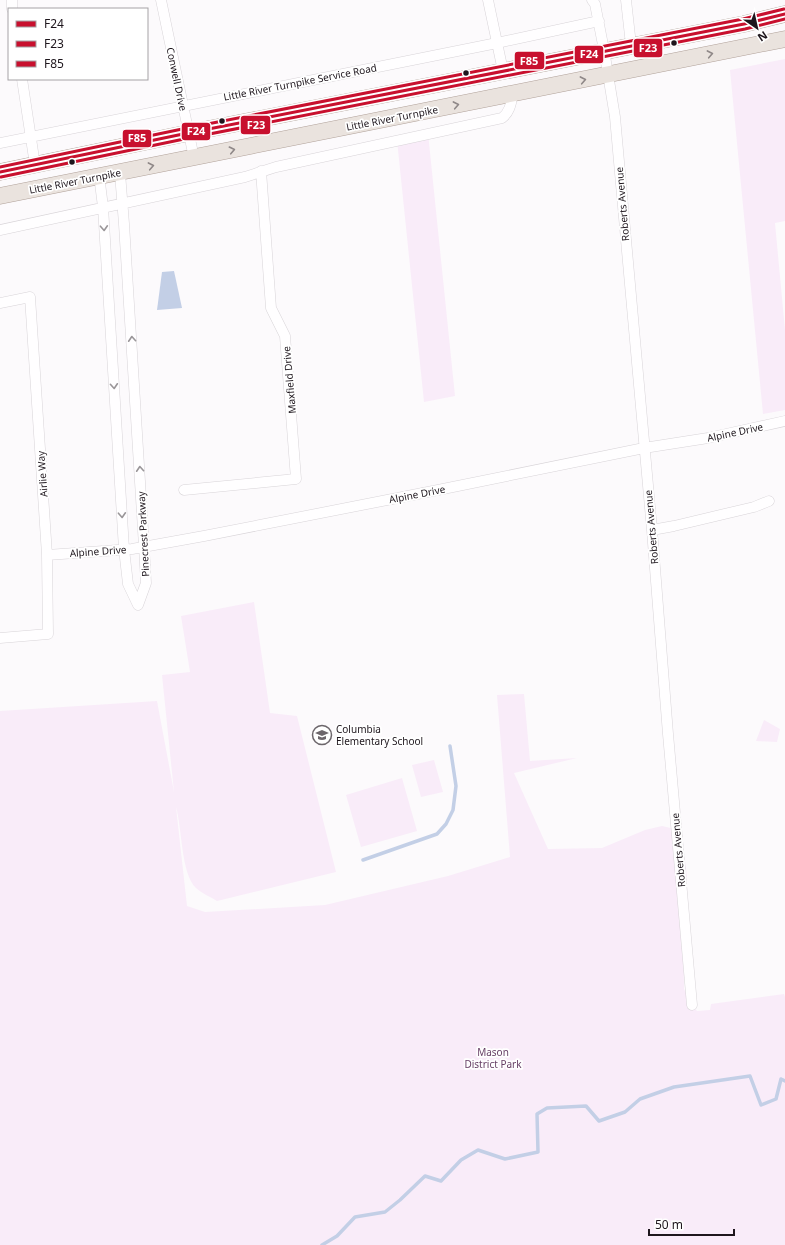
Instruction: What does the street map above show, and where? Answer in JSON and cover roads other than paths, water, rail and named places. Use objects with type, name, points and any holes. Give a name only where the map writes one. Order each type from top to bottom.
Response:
[{"type":"main road","points":[[0,172],[604,50],[744,24],[785,14]]},
{"type":"main road","name":"Little River Turnpike","points":[[0,196],[785,39]]},
{"type":"street","name":"Conwell Drive","points":[[161,0],[194,158]]},
{"type":"street","points":[[488,0],[503,71]]},
{"type":"street","name":"Roberts Avenue","points":[[592,0],[595,4],[599,21],[615,117],[692,1004]]},
{"type":"street","points":[[626,0],[631,45]]},
{"type":"street","name":"Little River Turnpike Service Road","points":[[0,143],[497,43],[599,21]]},
{"type":"street","points":[[22,80],[35,165]]},
{"type":"street","points":[[0,230],[245,177],[261,171],[502,118],[509,111],[513,94]]},
{"type":"street","name":"Maxfield Drive","points":[[184,490],[296,479],[285,336],[271,308],[261,171]]},
{"type":"street","name":"Pinecrest Parkway","points":[[99,175],[103,207],[124,549],[128,584],[138,605],[146,583],[120,172]]},
{"type":"street","name":"Airlie Way","points":[[0,303],[30,297],[47,555],[48,634],[0,638]]},
{"type":"street","name":"Alpine Drive","points":[[47,555],[144,546],[393,500],[644,448],[708,438],[785,421]]},
{"type":"street","points":[[652,530],[754,507],[769,501]]},
{"type":"water","points":[[174,271],[182,308],[157,310],[162,272]]},
{"type":"waterway","points":[[363,860],[437,834],[446,824],[453,810],[456,786],[450,746]]},
{"type":"waterway","points":[[322,1245],[337,1236],[355,1217],[385,1212],[425,1176],[441,1181],[461,1160],[478,1150],[505,1159],[538,1152],[537,1114],[547,1108],[586,1106],[599,1121],[625,1112],[640,1099],[674,1087],[750,1076],[761,1105],[776,1099],[781,1079],[785,1081]]},
{"type":"place","name":"Columbia Elementary School","points":[[322,735]]},
{"type":"park label","name":"Mason District Park","points":[[493,1058]]}]
